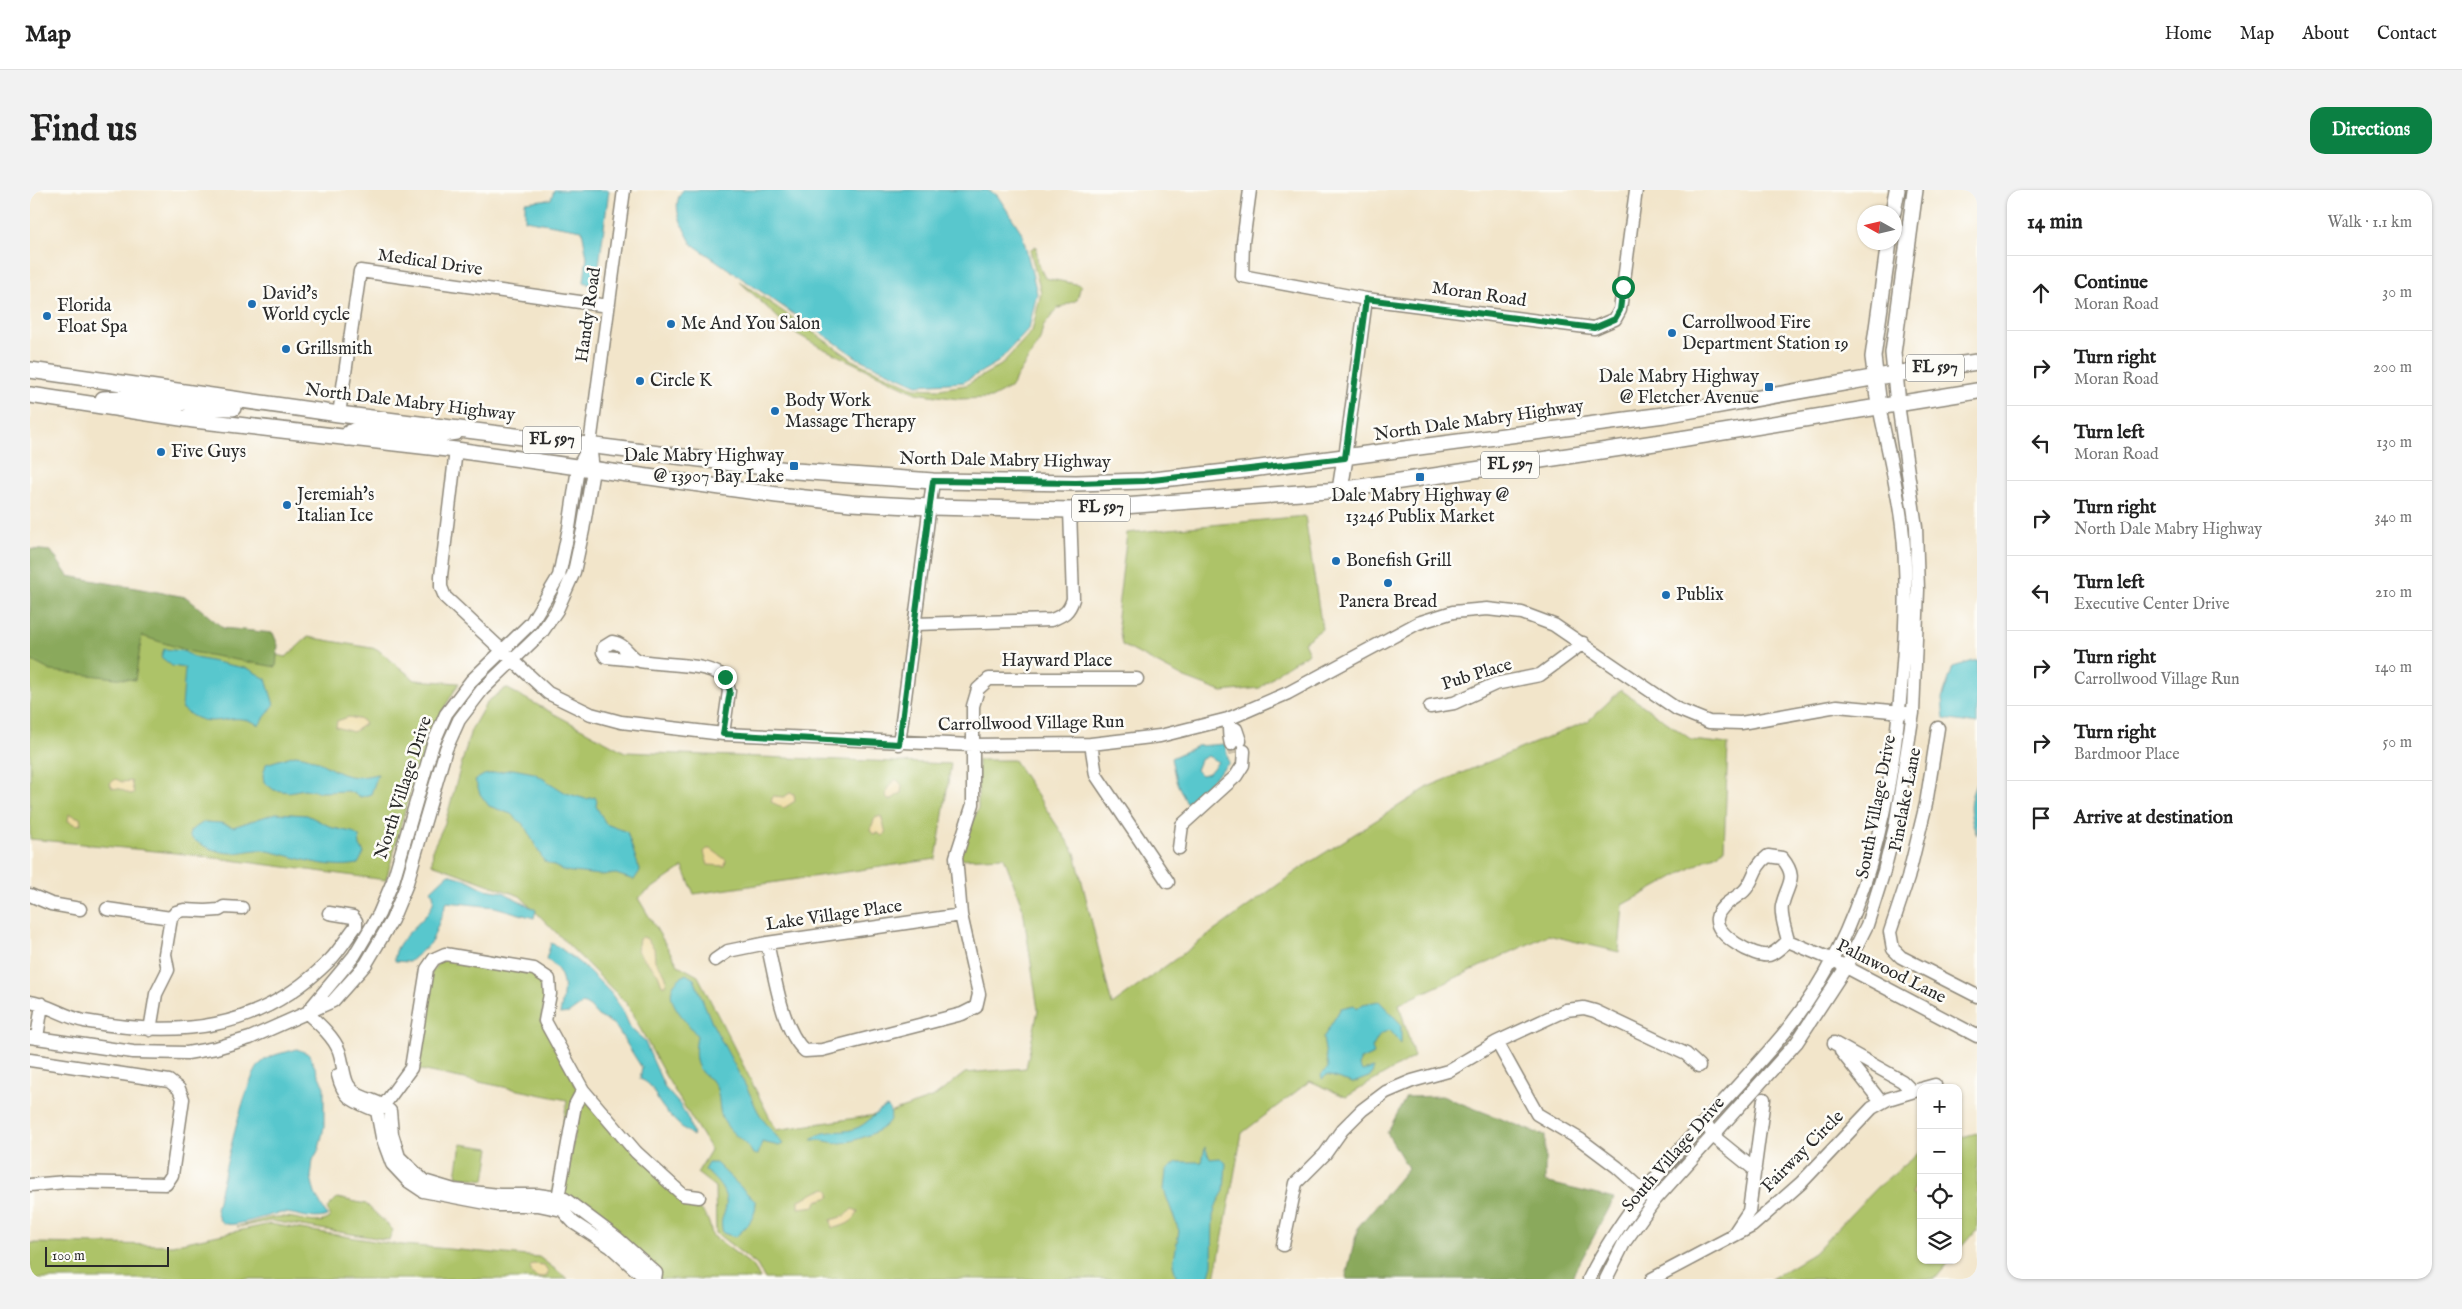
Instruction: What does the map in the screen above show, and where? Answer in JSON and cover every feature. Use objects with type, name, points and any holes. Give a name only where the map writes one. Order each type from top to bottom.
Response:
[{"type":"main road","points":[[1895,205],[1897,190]]},
{"type":"main road","points":[[1898,404],[1892,353],[1915,190]]},
{"type":"main road","points":[[1879,406],[1873,357],[1888,250]]},
{"type":"main road","name":"North Dale Mabry Highway","points":[[30,370],[340,414],[796,471],[933,481],[1076,483],[1144,481],[1345,458],[1676,414],[1894,374],[1977,362]]},
{"type":"main road","name":"FL 597","points":[[30,395],[185,419],[456,450],[777,495],[851,503],[1070,510],[1345,489],[1668,441],[1977,391]]},
{"type":"main road","points":[[64,400],[124,398],[179,404],[198,394]]},
{"type":"main road","points":[[185,419],[202,407],[217,406],[298,415],[340,414]]},
{"type":"main road","points":[[347,438],[350,433],[362,427],[436,435],[467,430]]},
{"type":"main road","points":[[1345,458],[1345,489]]},
{"type":"street","name":"Handy Road","points":[[590,444],[624,190]]},
{"type":"street","name":"Moran Road","points":[[1250,190],[1243,242],[1242,276],[1366,299],[1594,328],[1615,319],[1620,310],[1636,190]]},
{"type":"street","name":"Medical Drive","points":[[340,414],[360,271],[608,306]]},
{"type":"street","points":[[1345,458],[1366,299]]},
{"type":"street","name":"South Village Drive","points":[[1606,1279],[1624,1243],[1654,1201],[1797,1042],[1846,967],[1867,925],[1884,871],[1896,818],[1913,713],[1918,599],[1916,527],[1898,404]]},
{"type":"street","name":"South Village Drive","points":[[1589,1279],[1612,1237],[1644,1191],[1785,1031],[1833,960],[1852,922],[1871,868],[1882,824],[1899,711],[1905,590],[1902,527],[1879,406]]},
{"type":"street","name":"North Village Drive","points":[[307,1012],[354,956],[380,914],[393,881],[433,744],[446,714],[471,681],[531,623],[548,596],[561,567],[578,468],[590,444]]},
{"type":"street","name":"North Village Drive","points":[[33,1037],[133,1052],[187,1053],[216,1048],[250,1038],[333,1001],[366,964],[388,927],[406,886],[446,749],[459,720],[482,690],[542,632],[557,610],[574,572],[593,470],[590,444]]},
{"type":"street","name":"Carrollwood Village Run","points":[[456,450],[441,587],[445,597],[548,693],[591,714],[622,722],[723,734],[899,744],[1091,744],[1160,736],[1229,722],[1288,693],[1418,623],[1453,612],[1487,608],[1522,613],[1554,625],[1677,709],[1709,722],[1741,723],[1837,706],[1913,713]]},
{"type":"street","points":[[899,744],[933,481]]},
{"type":"street","points":[[915,624],[1051,620],[1064,615],[1070,608],[1073,599],[1070,510]]},
{"type":"street","points":[[561,567],[574,572]]},
{"type":"street","name":"Pub Place","points":[[1430,707],[1454,703],[1495,684],[1540,675],[1583,643]]},
{"type":"street","points":[[637,660],[713,670],[725,677],[730,691],[723,734]]},
{"type":"street","name":"Hayward Place","points":[[767,943],[784,1009],[795,1042],[805,1051],[822,1050],[962,1014],[976,1007],[979,994],[961,915],[956,857],[973,804],[973,706],[978,689],[989,679],[1137,679]]},
{"type":"street","points":[[1179,848],[1182,825],[1236,776],[1243,765],[1238,750],[1227,732],[1229,722]]},
{"type":"street","name":"Pinelake Lane","points":[[1938,728],[1926,804],[1908,878],[1890,932],[1893,949],[1901,957],[1977,996]]},
{"type":"street","points":[[1091,744],[1096,775],[1168,882]]},
{"type":"street","points":[[1768,856],[1782,858],[1791,869],[1792,879],[1782,907],[1788,941],[1771,955],[1762,955],[1726,938],[1717,927],[1720,909],[1745,890],[1758,864],[1768,856]]},
{"type":"street","name":"Pinelake Lane","points":[[1871,868],[1908,878]]},
{"type":"street","points":[[30,895],[51,904],[80,909]]},
{"type":"street","points":[[150,1030],[156,994],[168,970],[165,954],[171,918],[176,912],[184,910],[205,911],[219,910],[224,907],[242,908]]},
{"type":"street","points":[[107,909],[171,918]]},
{"type":"street","points":[[33,1037],[36,1003],[81,1020],[150,1030],[191,1029],[229,1022],[264,1008],[299,987],[331,959],[356,926],[354,917],[329,913]]},
{"type":"street","name":"Lake Village Place","points":[[715,960],[728,951],[767,943],[961,915]]},
{"type":"street","name":"Palmwood Lane","points":[[1788,941],[1833,960],[1977,1036]]},
{"type":"street","points":[[381,1108],[411,1068],[427,969],[434,959],[445,954],[534,968],[549,979],[550,994],[546,1021],[583,1090],[636,1152],[683,1194],[699,1197]]},
{"type":"street","points":[[1283,1244],[1296,1183],[1325,1154],[1342,1130],[1362,1110],[1386,1092],[1412,1081],[1448,1071],[1497,1042],[1566,1010],[1584,1008],[1595,1011],[1686,1054],[1700,1066]]},
{"type":"street","points":[[307,1012],[322,1026],[338,1049],[348,1085],[361,1097],[379,1101],[382,1137],[392,1164],[408,1181],[423,1191],[497,1205],[538,1205],[562,1210],[574,1223],[614,1243],[656,1272],[655,1279]]},
{"type":"street","points":[[1497,1042],[1537,1114],[1581,1140],[1617,1167],[1654,1201]]},
{"type":"street","name":"Fairway Circle","points":[[1881,1102],[1834,1043],[1902,1080],[1917,1086]]},
{"type":"street","points":[[30,1060],[170,1081],[179,1089],[183,1099],[172,1175],[166,1184],[66,1182],[30,1185]]},
{"type":"street","points":[[558,1198],[575,1105],[583,1090]]},
{"type":"street","name":"Fairway Circle","points":[[1749,1211],[1760,1218],[1801,1183],[1863,1116],[1881,1102],[1917,1090]]},
{"type":"street","points":[[1732,1236],[1749,1211],[1764,1099]]},
{"type":"street","points":[[381,1108],[390,1111],[392,1134],[399,1157],[424,1181],[454,1190],[499,1195],[538,1195],[565,1199],[614,1243],[646,1279]]},
{"type":"street","points":[[1705,1122],[1755,1165]]},
{"type":"street","points":[[1652,1279],[1752,1226],[1760,1218]]},
{"type":"green space","points":[[1036,246],[1038,264],[1045,278],[1081,285],[1077,300],[1057,309],[1043,327],[1040,340],[1010,388],[991,398],[958,399],[916,393],[820,347],[792,331],[739,281],[856,362],[915,388],[939,389],[966,385],[1001,365],[1032,331],[1041,293],[1030,250]]},
{"type":"green space","points":[[1305,516],[1322,629],[1304,642],[1309,653],[1281,670],[1260,688],[1222,692],[1185,678],[1122,645],[1117,616],[1127,533]]},
{"type":"green space","points":[[30,549],[51,551],[68,576],[186,597],[223,628],[273,633],[278,645],[276,667],[192,652],[142,636],[135,680],[51,671],[30,660]]},
{"type":"green space","points":[[30,606],[205,639],[286,657],[308,637],[377,649],[415,680],[459,683],[435,724],[411,789],[386,880],[176,853],[30,839]]},
{"type":"green space","points":[[506,688],[625,752],[951,764],[936,859],[694,894],[683,867],[638,898],[678,965],[698,976],[776,1130],[889,1113],[934,1097],[965,1073],[1026,1068],[1038,1010],[1023,909],[1004,857],[959,859],[978,808],[978,760],[1014,760],[1075,853],[1112,1005],[1301,868],[1430,786],[1588,721],[1621,690],[1692,740],[1728,744],[1724,850],[1623,905],[1619,952],[1548,935],[1399,1004],[1414,1057],[1346,1097],[1310,1081],[1242,1133],[1215,1279],[765,1279],[757,1265],[716,1233],[715,1187],[697,1173],[711,1150],[665,1075],[627,1004],[520,896],[432,864],[433,848],[445,823],[471,730],[487,702]]},
{"type":"green space","points":[[446,959],[532,972],[544,981],[546,993],[541,1020],[578,1090],[554,1193],[552,1193],[567,1100],[416,1069],[432,971],[438,963]]},
{"type":"green space","points":[[1442,1096],[1545,1136],[1545,1182],[1614,1199],[1571,1279],[1347,1279],[1346,1276],[1358,1227],[1408,1168],[1387,1133],[1406,1097]]},
{"type":"green space","points":[[584,1098],[688,1200],[702,1211],[709,1222],[712,1235],[754,1267],[760,1279],[660,1279],[563,1195],[580,1106]]},
{"type":"green space","points":[[1977,1133],[1977,1229],[1962,1246],[1962,1174],[1962,1137]]},
{"type":"green space","points":[[461,1144],[490,1148],[485,1180],[456,1176]]},
{"type":"green space","points":[[1917,1154],[1917,1264],[1948,1264],[1935,1279],[1771,1279],[1814,1253],[1876,1188]]},
{"type":"green space","points":[[337,1198],[366,1204],[393,1230],[389,1240],[271,1221],[237,1227],[278,1217],[290,1217],[314,1222],[325,1221],[330,1218],[327,1208]]},
{"type":"green space","points":[[270,1224],[392,1244],[539,1257],[568,1279],[30,1279],[30,1243],[172,1245]]},
{"type":"sand","points":[[349,717],[362,720],[365,724],[353,732],[336,727],[337,721]]},
{"type":"sand","points":[[116,779],[122,782],[131,781],[134,793],[130,794],[120,789],[112,788],[110,783]]},
{"type":"sand","points":[[896,779],[902,785],[901,793],[889,801],[886,797],[887,789]]},
{"type":"sand","points":[[790,793],[794,794],[795,801],[784,808],[771,802],[773,796],[784,797]]},
{"type":"sand","points":[[69,814],[80,818],[81,824],[76,825],[68,821]]},
{"type":"sand","points":[[881,816],[886,833],[882,836],[878,833],[873,834],[870,830],[875,818]]},
{"type":"sand","points":[[707,849],[711,849],[726,860],[725,866],[708,865],[704,852]]},
{"type":"sand","points":[[643,937],[654,948],[655,961],[665,975],[665,985],[662,985],[658,974],[637,951],[639,939]]},
{"type":"sand","points":[[1916,1183],[1917,1183],[1917,1197],[1911,1194]]},
{"type":"sand","points":[[826,1188],[830,1192],[830,1197],[817,1201],[815,1206],[799,1208],[799,1200]]},
{"type":"sand","points":[[852,1209],[858,1211],[852,1221],[832,1228],[831,1220],[845,1216]]},
{"type":"sand","points":[[533,1264],[544,1265],[548,1271],[547,1276],[539,1278],[532,1274],[530,1267]]},
{"type":"water","points":[[554,190],[609,190],[596,288],[584,282],[587,257],[582,230],[525,220],[525,202],[551,199]]},
{"type":"water","points":[[683,190],[987,190],[997,195],[1022,233],[1037,293],[1029,328],[998,362],[964,382],[917,385],[859,359],[692,244],[679,217],[677,203]]},
{"type":"water","points":[[164,649],[183,651],[196,658],[249,669],[266,679],[274,705],[259,725],[248,720],[212,721],[202,720],[193,716],[182,708],[185,668],[172,666],[161,657]]},
{"type":"water","points":[[1977,660],[1977,724],[1944,719],[1942,699],[1953,667]]},
{"type":"water","points":[[1225,744],[1229,763],[1187,804],[1176,781],[1171,758],[1197,746]],"holes":[[[1208,756],[1218,762],[1209,773],[1201,775],[1196,770],[1200,760]]]},
{"type":"water","points":[[295,755],[312,759],[349,776],[360,777],[378,774],[371,794],[361,797],[348,791],[321,792],[304,789],[289,792],[274,790],[264,782],[263,775],[266,764]]},
{"type":"water","points":[[513,769],[534,773],[566,793],[586,799],[595,797],[597,801],[596,806],[606,824],[627,832],[640,871],[634,880],[616,874],[599,875],[564,871],[544,861],[524,825],[511,814],[489,806],[480,794],[475,780],[484,775]]},
{"type":"water","points":[[1977,782],[1977,835],[1972,821],[1970,803]]},
{"type":"water","points":[[276,813],[307,815],[333,828],[352,832],[359,837],[360,846],[364,853],[358,864],[322,864],[263,850],[232,853],[221,852],[204,846],[190,837],[190,831],[204,822],[221,823],[233,827]]},
{"type":"water","points":[[448,874],[466,879],[485,889],[503,892],[536,910],[534,918],[495,907],[447,902],[431,943],[409,962],[395,961],[396,951],[401,942],[431,907],[434,899],[431,890]]},
{"type":"water","points":[[551,943],[587,969],[610,992],[622,1009],[631,1029],[644,1040],[665,1088],[681,1106],[689,1121],[693,1136],[671,1117],[659,1102],[650,1086],[640,1079],[642,1068],[613,1024],[598,1016],[590,1007],[583,1003],[569,1013],[560,1014],[563,998],[562,977],[546,959]]},
{"type":"water","points":[[686,974],[694,979],[712,1023],[758,1111],[783,1144],[779,1146],[762,1142],[758,1155],[753,1154],[748,1146],[730,1130],[724,1121],[720,1112],[716,1087],[702,1073],[697,1064],[695,1051],[697,1036],[674,1005],[672,989],[676,981]]},
{"type":"water","points":[[1379,1001],[1401,1024],[1401,1044],[1390,1030],[1380,1034],[1372,1048],[1374,1054],[1360,1060],[1359,1066],[1362,1071],[1374,1068],[1371,1076],[1353,1083],[1327,1075],[1322,1079],[1321,1075],[1328,1068],[1323,1038],[1341,1008],[1354,1005],[1357,1009],[1363,1004]]},
{"type":"water","points":[[297,1049],[309,1054],[324,1087],[324,1127],[319,1149],[313,1160],[311,1177],[315,1194],[327,1216],[316,1218],[280,1213],[237,1224],[224,1223],[219,1219],[216,1209],[241,1109],[254,1073],[265,1060]]},
{"type":"water","points":[[887,1107],[891,1114],[889,1121],[875,1132],[855,1140],[840,1143],[812,1140],[821,1134],[859,1127]]},
{"type":"water","points":[[1205,1147],[1210,1159],[1220,1158],[1226,1163],[1224,1191],[1217,1203],[1213,1216],[1212,1265],[1208,1279],[1177,1279],[1173,1265],[1179,1231],[1164,1190],[1166,1171],[1177,1162],[1202,1162]]},
{"type":"water","points":[[708,1163],[716,1163],[756,1202],[756,1208],[750,1222],[735,1237],[723,1233],[722,1218],[726,1206],[725,1195],[716,1181],[704,1170]]},
{"type":"tunnel","points":[[1231,744],[1234,754]]},
{"type":"place","name":"David's World cycle","points":[[252,304]]},
{"type":"place","name":"Florida Float Spa","points":[[47,316]]},
{"type":"place","name":"Me And You Salon","points":[[671,324]]},
{"type":"place","name":"Carrollwood Fire Department Station 19","points":[[1672,333]]},
{"type":"place","name":"Grillsmith","points":[[286,349]]},
{"type":"place","name":"Circle K","points":[[640,381]]},
{"type":"place","name":"Dale Mabry Highway @ Fletcher Avenue","points":[[1769,387]]},
{"type":"place","name":"Body Work Massage Therapy","points":[[775,411]]},
{"type":"place","name":"Five Guys","points":[[161,452]]},
{"type":"place","name":"Dale Mabry Highway @ 13907 Bay Lake","points":[[794,466]]},
{"type":"place","name":"Dale Mabry Highway @ 13246 Publix Market","points":[[1420,477]]},
{"type":"place","name":"Jeremiah's Italian Ice","points":[[287,505]]},
{"type":"place","name":"Bonefish Grill","points":[[1336,561]]},
{"type":"place","name":"Panera Bread","points":[[1388,583]]},
{"type":"place","name":"Publix","points":[[1666,595]]},
{"type":"route","points":[[725,677],[730,691],[723,734],[899,744],[933,481],[1076,483],[1144,481],[1345,458],[1366,299],[1594,328],[1615,319],[1620,310],[1623,287]]}]
